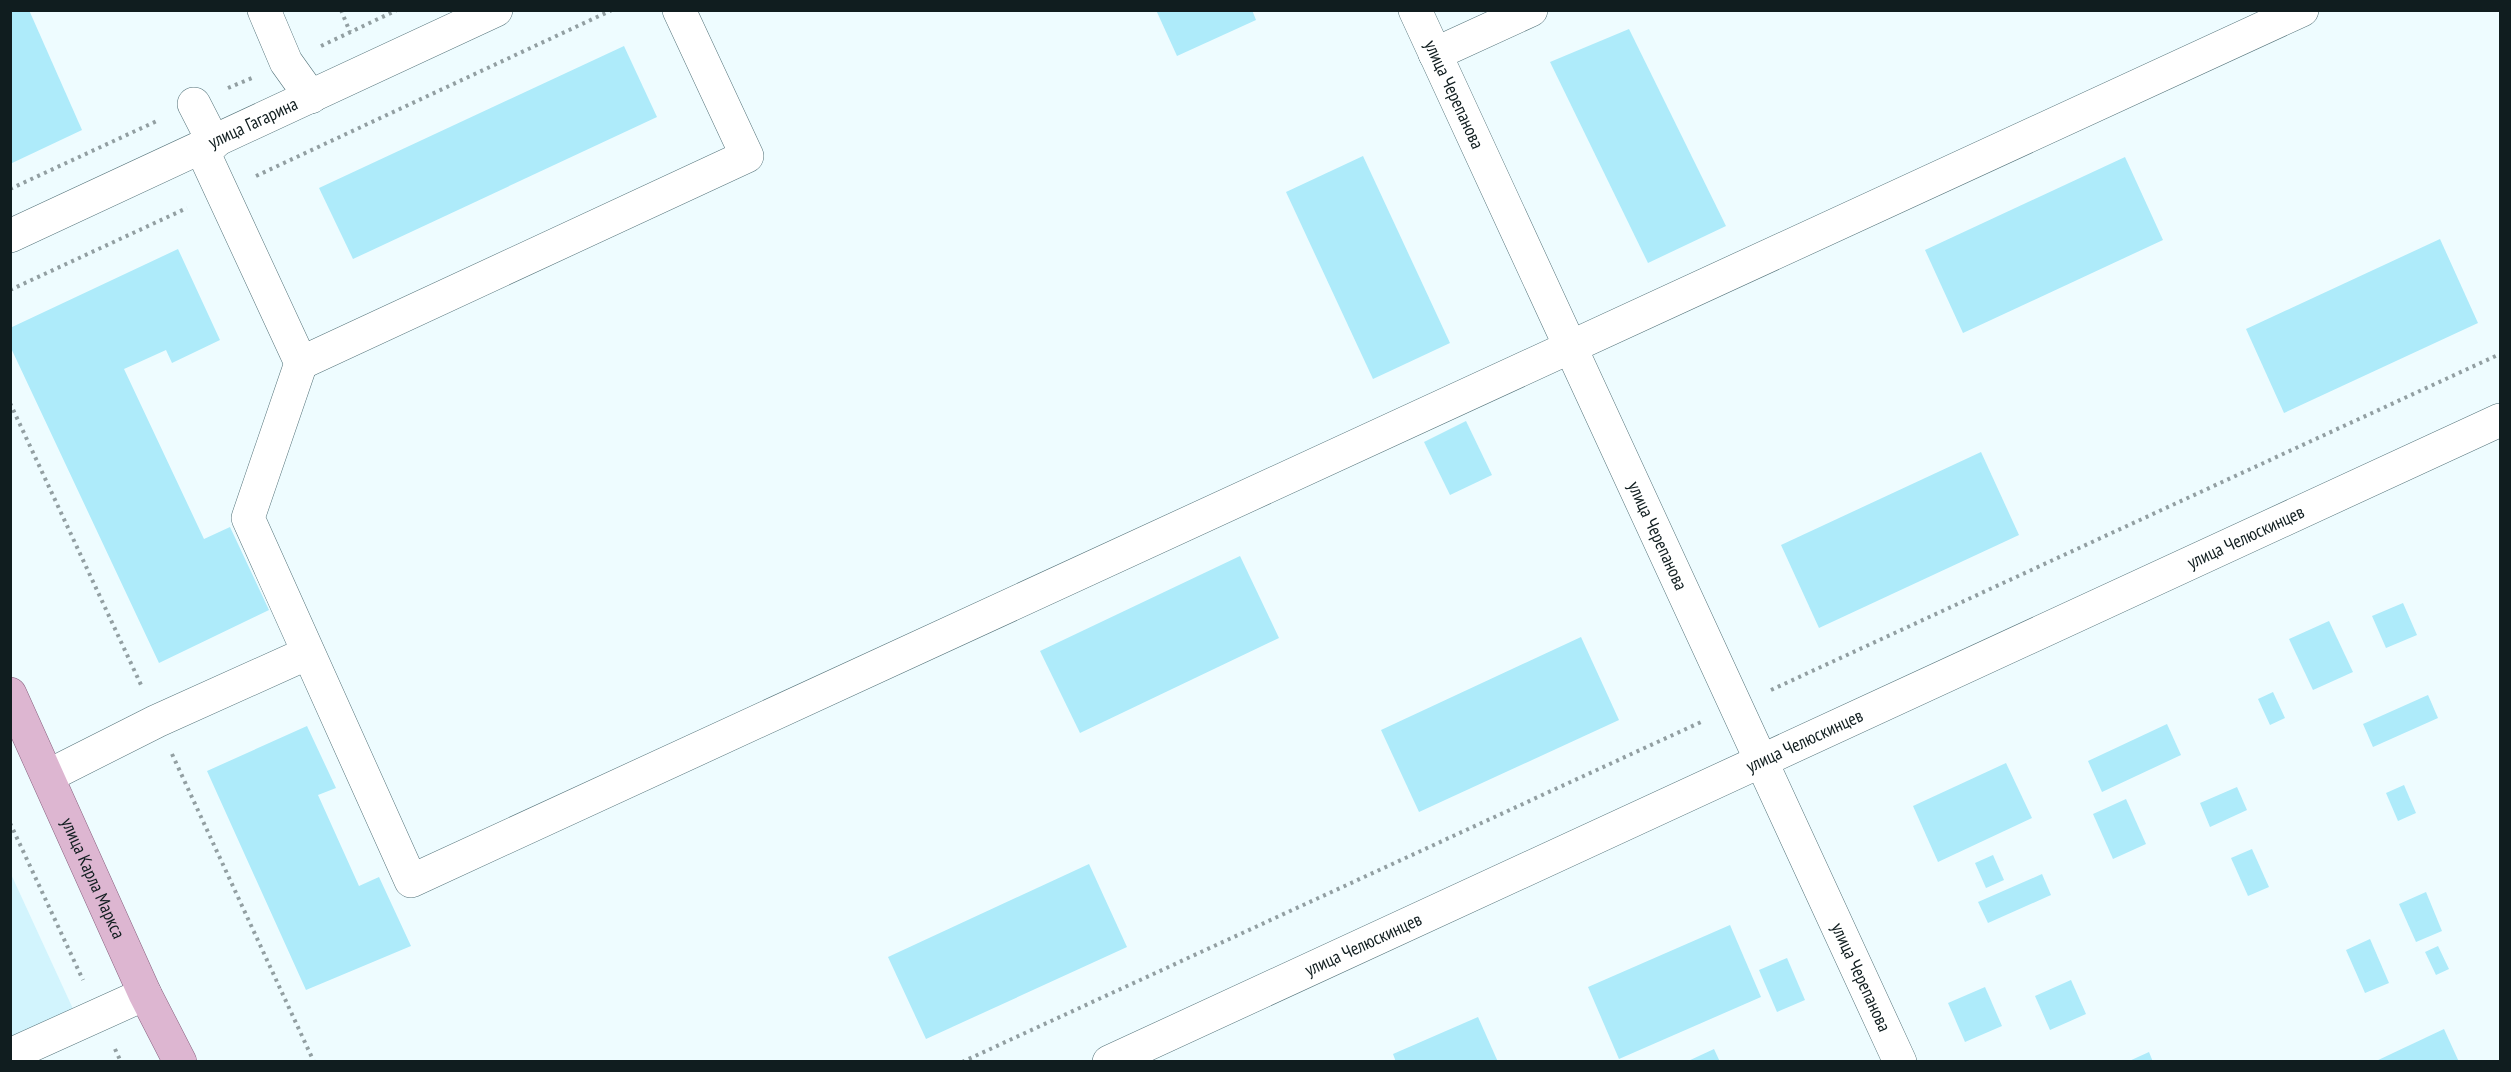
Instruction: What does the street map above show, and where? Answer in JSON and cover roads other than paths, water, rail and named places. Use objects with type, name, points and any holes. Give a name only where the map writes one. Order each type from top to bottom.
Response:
[{"type":"main road","name":"улица Карла Маркса","points":[[10,694],[145,994],[180,1062]]},
{"type":"street","points":[[264,10],[286,62],[311,97]]},
{"type":"street","name":"улица Гагарина","points":[[10,236],[496,10]]},
{"type":"street","points":[[301,363],[747,156],[679,10]]},
{"type":"street","name":"улица Черепанова","points":[[1415,10],[1900,1062]]},
{"type":"street","points":[[1435,54],[1531,10]]},
{"type":"street","points":[[194,104],[222,192],[301,363],[248,518],[411,881],[2302,10]]},
{"type":"street","name":"улица Челюскинцев","points":[[1109,1062],[2500,420]]},
{"type":"street","points":[[48,776],[157,721],[308,653]]},
{"type":"street","points":[[10,1055],[145,994]]}]
